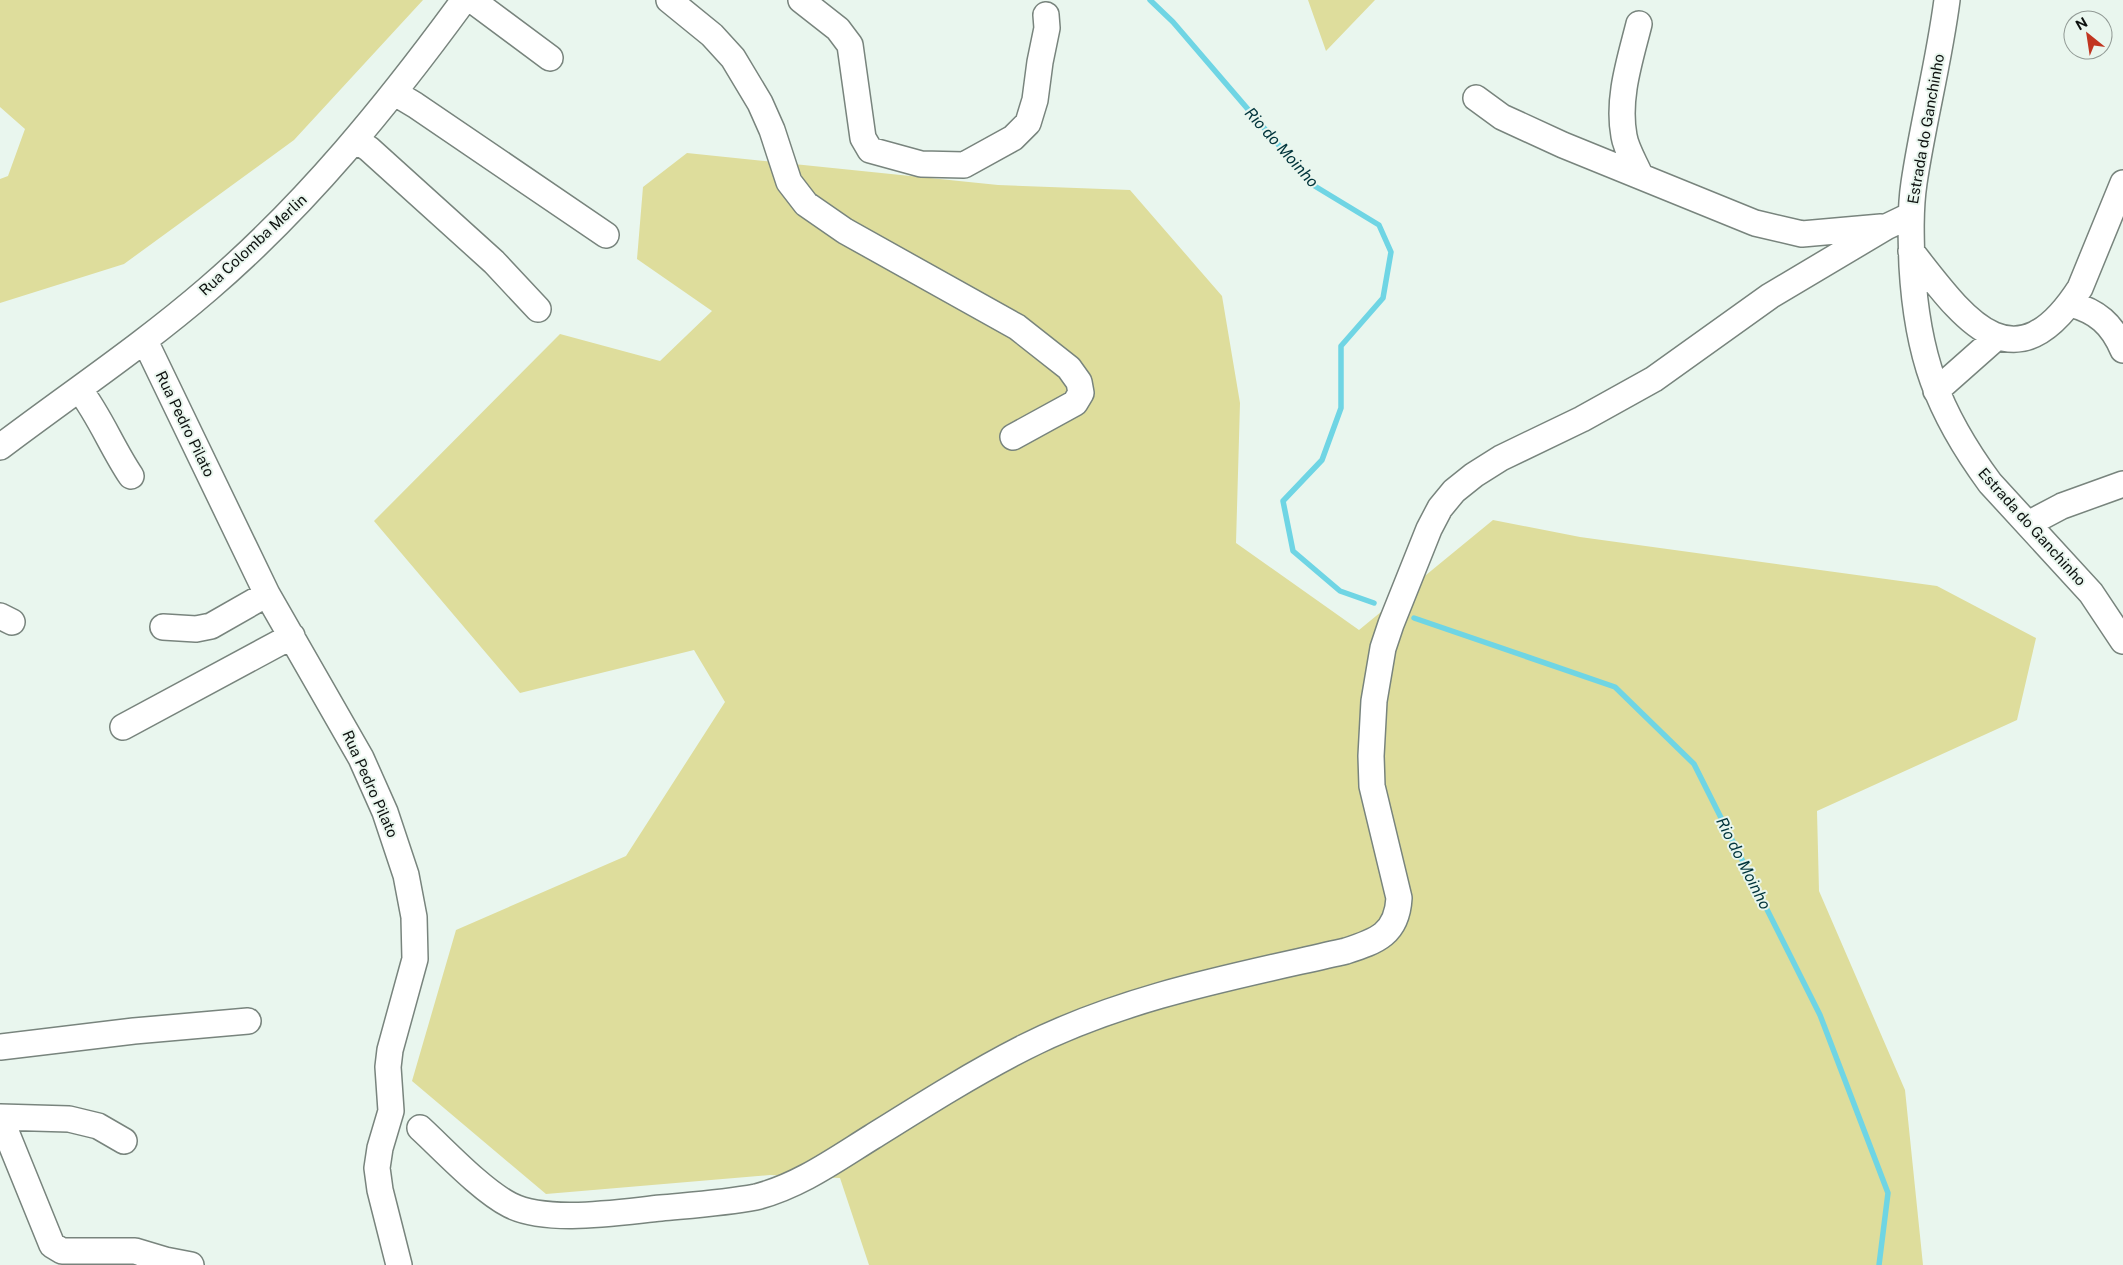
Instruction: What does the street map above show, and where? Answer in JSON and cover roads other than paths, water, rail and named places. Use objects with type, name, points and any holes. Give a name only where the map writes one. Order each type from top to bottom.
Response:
[{"type":"street","name":"Rua Colomba Merlin","points":[[0,446],[145,341],[210,288],[247,254],[291,211],[356,140],[395,93],[464,0]]},
{"type":"street","points":[[472,0],[550,58]]},
{"type":"street","points":[[669,0],[712,35],[733,58],[760,103],[772,130],[789,182],[806,204],[845,231],[1017,327],[1069,368],[1079,382],[1080,393],[1075,402],[1013,437]]},
{"type":"street","points":[[801,0],[838,29],[850,45],[863,138],[870,150],[921,164],[964,165],[1013,138],[1028,122],[1035,100],[1040,62],[1048,28],[1046,16]]},
{"type":"street","name":"Estrada do Ganchinho","points":[[1947,0],[1940,48],[1914,184],[1911,215],[1911,251],[1919,336],[1936,391],[1976,464],[1990,483],[2090,593],[2123,641]]},
{"type":"street","points":[[1639,24],[1624,82],[1621,110],[1624,138],[1640,176]]},
{"type":"street","points":[[395,93],[416,105],[606,235]]},
{"type":"street","points":[[1476,98],[1502,117],[1563,145],[1696,201],[1755,223],[1802,234],[1886,227]]},
{"type":"street","points":[[356,140],[369,148],[494,262],[538,309]]},
{"type":"street","points":[[1911,251],[1959,308],[1977,326],[1997,337],[2013,340],[2029,337],[2040,332],[2070,304],[2088,273],[2123,183]]},
{"type":"street","points":[[420,1128],[495,1196],[511,1206],[530,1211],[553,1214],[610,1213],[756,1197],[781,1190],[811,1175],[977,1072],[1027,1046],[1083,1021],[1176,990],[1346,951],[1379,938],[1391,927],[1398,914],[1399,898],[1372,786],[1371,756],[1378,671],[1392,624],[1429,529],[1440,508],[1454,491],[1474,474],[1501,458],[1582,419],[1654,379],[1770,296],[1886,227],[1911,215]]},
{"type":"street","points":[[2070,304],[2094,312],[2115,334],[2123,350]]},
{"type":"street","points":[[1936,391],[1997,337]]},
{"type":"street","name":"Rua Pedro Pilato","points":[[145,341],[267,594],[348,732],[375,788],[397,843],[406,875],[414,917],[415,959],[405,1002],[390,1050],[388,1067],[391,1111],[380,1148],[377,1168],[380,1190],[400,1265]]},
{"type":"street","points":[[79,389],[91,405],[120,460],[132,476]]},
{"type":"street","points":[[2028,524],[2062,506],[2123,484]]},
{"type":"street","points":[[163,627],[196,629],[211,626],[267,594]]},
{"type":"street","points":[[123,726],[292,636]]},
{"type":"street","points":[[0,1047],[134,1031],[248,1021]]},
{"type":"street","points":[[124,1141],[98,1126],[69,1118],[0,1117],[52,1245],[62,1251],[135,1251],[157,1262],[191,1265]]},
{"type":"waterway","name":"Rio do Moinho","points":[[1150,0],[1173,22],[1313,185],[1379,225],[1391,252],[1383,298],[1341,346],[1341,408],[1322,460],[1283,501],[1293,551],[1340,591],[1374,603]]},
{"type":"waterway","name":"Rio do Moinho","points":[[1414,618],[1615,687],[1694,764],[1820,1015],[1888,1193],[1879,1265]]}]
